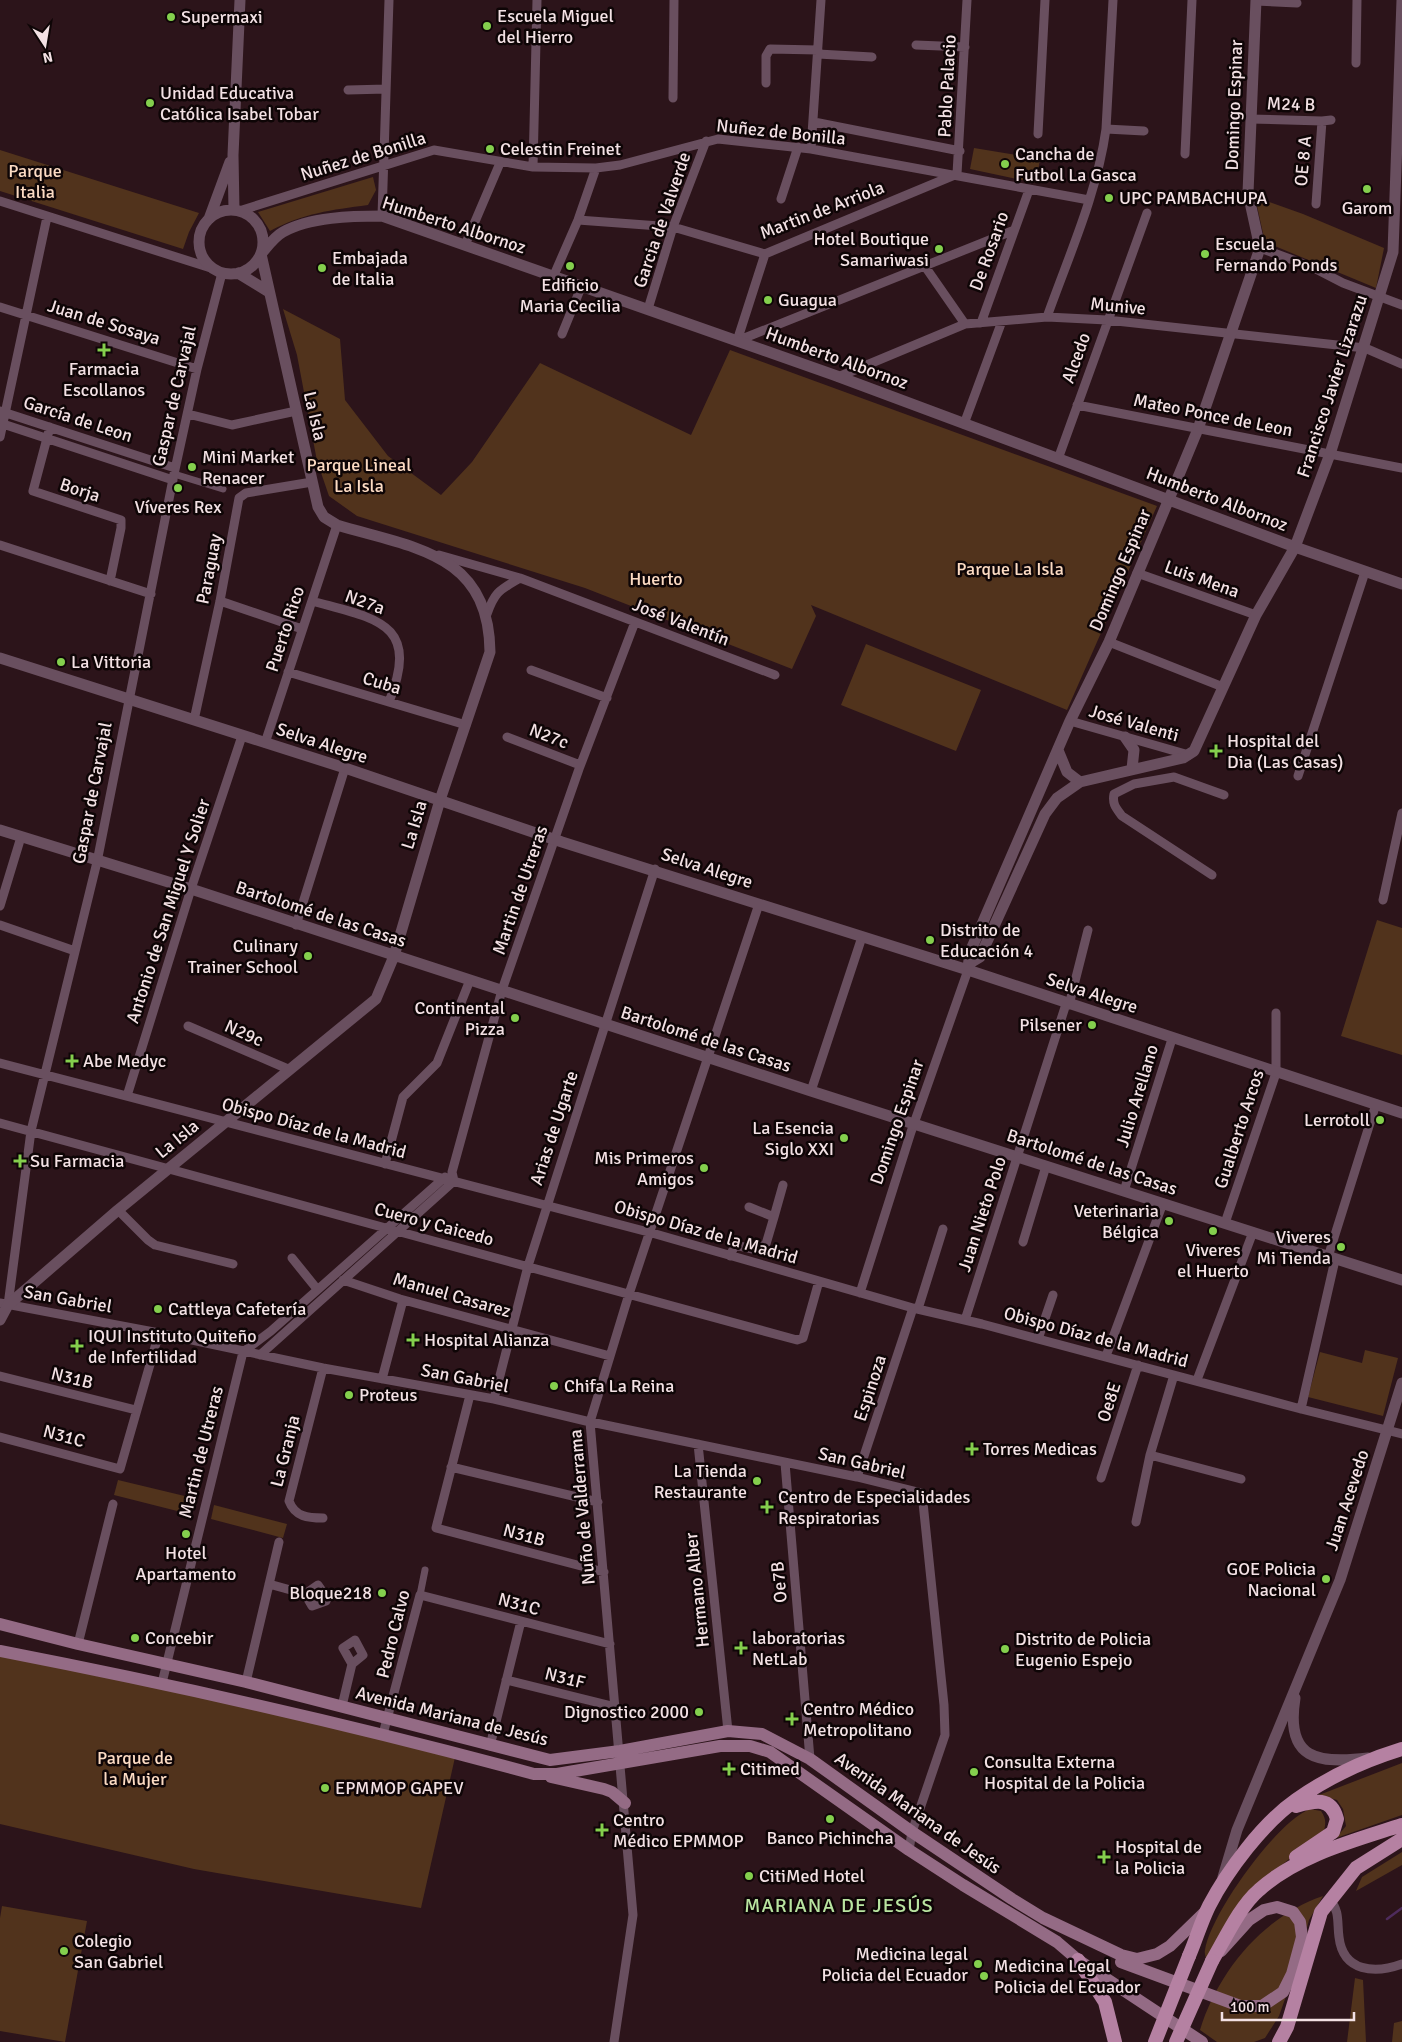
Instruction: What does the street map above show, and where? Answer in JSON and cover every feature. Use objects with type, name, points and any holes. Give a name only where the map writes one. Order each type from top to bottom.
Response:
[{"type":"main road","name":"Avenida Mariana de Jesús","points":[[0,1624],[78,1644],[246,1682],[550,1760],[620,1751],[728,1732],[762,1734],[786,1744],[810,1759],[1012,1900],[1044,1918],[1122,1955],[1137,1959],[1150,1957],[1170,1946],[1208,1908]]},
{"type":"main road","name":"Avenida Mariana de Jesús","points":[[0,1651],[162,1683],[346,1724],[534,1774],[557,1774],[720,1746],[740,1745],[759,1748],[770,1752],[909,1850],[1057,1942],[1078,1960],[1202,2042]]},
{"type":"main road","points":[[346,1707],[346,1724]]},
{"type":"main road","points":[[1155,2042],[1208,1908],[1243,1854],[1284,1810],[1309,1792],[1375,1757],[1402,1748]]},
{"type":"main road","points":[[534,1774],[604,1789],[612,1792],[625,1803]]},
{"type":"main road","points":[[1176,2042],[1212,1960],[1233,1924],[1258,1890],[1285,1864],[1326,1838],[1337,1825],[1335,1812],[1324,1801],[1314,1801],[1284,1810]]},
{"type":"main road","points":[[1258,1890],[1309,1858],[1402,1826]]},
{"type":"main road","points":[[1280,2041],[1287,2027],[1316,1925],[1330,1900],[1356,1868],[1402,1839]]},
{"type":"main road","points":[[1044,1918],[1079,1943],[1105,1956],[1228,2002],[1251,2008],[1262,2006],[1283,1992],[1292,1974],[1302,1937],[1300,1922],[1293,1912],[1277,1907],[1264,1910],[1249,1920],[1212,1960]]},
{"type":"main road","points":[[1078,1960],[1105,2002],[1115,2042]]},
{"type":"street","points":[[237,211],[233,155],[240,0]]},
{"type":"street","points":[[382,216],[389,0]]},
{"type":"street","points":[[533,167],[537,0]]},
{"type":"street","points":[[673,98],[674,0]]},
{"type":"street","points":[[811,148],[821,0]]},
{"type":"street","name":"Pablo Palacio","points":[[957,174],[960,151],[967,0]]},
{"type":"street","points":[[1038,134],[1045,0]]},
{"type":"street","points":[[1047,317],[1089,200],[1103,150],[1106,129],[1113,0]]},
{"type":"street","points":[[1186,154],[1192,0]]},
{"type":"street","points":[[1256,0],[1297,3]]},
{"type":"street","name":"Domingo Espinar","points":[[860,1293],[914,1124],[969,966],[970,952],[1070,721],[1109,642],[1198,429],[1260,248],[1248,193],[1256,0]]},
{"type":"street","points":[[1356,63],[1357,0]]},
{"type":"street","name":"Francisco Javier Lizarazu","points":[[1190,756],[1194,751],[1256,615],[1295,547],[1330,454],[1365,348],[1379,298],[1397,251],[1402,0]]},
{"type":"street","points":[[916,45],[965,47]]},
{"type":"street","points":[[766,83],[766,56],[770,49],[872,57]]},
{"type":"street","points":[[348,90],[386,89]]},
{"type":"street","name":"M24 B","points":[[1250,119],[1327,121]]},
{"type":"street","name":"OE 8 A","points":[[1316,204],[1327,121]]},
{"type":"street","points":[[814,122],[960,151]]},
{"type":"street","points":[[1106,129],[1144,131]]},
{"type":"street","name":"Nuñez de Bonilla","points":[[237,211],[434,150],[500,163],[533,167],[596,168],[620,165],[718,139],[811,148],[1089,200]]},
{"type":"street","name":"Garcia de Valverde","points":[[648,309],[673,227],[706,141]]},
{"type":"street","points":[[781,199],[798,147]]},
{"type":"street","points":[[218,271],[207,263],[199,245],[200,236],[209,219],[233,155]]},
{"type":"street","points":[[465,245],[500,163]]},
{"type":"street","points":[[554,275],[578,220],[596,168]]},
{"type":"street","name":"Martin de Arriola","points":[[578,220],[673,227],[765,254],[957,174]]},
{"type":"street","name":"De Rosario","points":[[980,323],[1012,230],[1029,190]]},
{"type":"street","points":[[0,201],[218,271],[238,273],[269,292]]},
{"type":"street","points":[[209,219],[216,214],[237,211],[249,215],[257,223],[262,238],[261,254],[252,266],[238,273]]},
{"type":"street","name":"Alcedo","points":[[1058,459],[1147,213]]},
{"type":"street","name":"Humberto Albornoz","points":[[261,254],[284,231],[316,221],[347,216],[382,216],[554,275],[838,377],[1295,547],[1402,584]]},
{"type":"street","points":[[0,437],[3,412],[47,217]]},
{"type":"street","points":[[737,341],[1012,230]]},
{"type":"street","points":[[1260,248],[1312,267],[1343,283],[1379,298],[1402,305]]},
{"type":"street","name":"La Isla","points":[[4,1304],[288,1069],[373,1002],[394,956],[440,800],[490,652],[490,630],[486,614],[473,587],[456,568],[426,552],[337,525],[324,517],[318,507],[261,254]]},
{"type":"street","points":[[737,341],[765,254]]},
{"type":"street","points":[[924,265],[965,324]]},
{"type":"street","name":"Gaspar de Carvajal","points":[[0,1320],[31,1132],[98,862],[128,700],[218,271]]},
{"type":"street","points":[[562,334],[582,285]]},
{"type":"street","name":"Juan de Sosaya","points":[[0,306],[197,368]]},
{"type":"street","name":"Munive","points":[[838,377],[965,324],[1047,317],[1107,320],[1365,348],[1402,364]]},
{"type":"street","points":[[964,424],[1002,321]]},
{"type":"street","name":"Mateo Ponce de Leon","points":[[1077,405],[1402,468]]},
{"type":"street","points":[[188,414],[232,426],[296,411]]},
{"type":"street","name":"García de Leon","points":[[3,412],[50,427],[174,474]]},
{"type":"street","name":"García de Leon","points":[[1,423],[174,474]]},
{"type":"street","name":"Borja","points":[[50,427],[34,491],[121,520],[110,581]]},
{"type":"street","points":[[174,474],[223,489]]},
{"type":"street","name":"Paraguay","points":[[194,720],[241,495],[312,482]]},
{"type":"street","name":"Puerto Rico","points":[[265,743],[337,525]]},
{"type":"street","points":[[0,545],[151,594]]},
{"type":"street","name":"José Valentín","points":[[426,552],[520,578],[775,675]]},
{"type":"street","points":[[1298,776],[1365,572]]},
{"type":"street","name":"Luis Mena","points":[[1138,573],[1256,615]]},
{"type":"street","points":[[486,614],[492,597],[504,587],[520,578]]},
{"type":"street","points":[[220,601],[302,629]]},
{"type":"street","name":"N27a","points":[[312,601],[373,619],[389,629],[400,646],[400,667],[389,702]]},
{"type":"street","name":"Martin de Utreras","points":[[453,1177],[502,990],[580,766],[635,622]]},
{"type":"street","points":[[1109,642],[1223,687]]},
{"type":"street","name":"Selva Alegre","points":[[0,658],[345,768],[555,839],[655,869],[862,937],[969,966],[1068,1004],[1402,1113]]},
{"type":"street","points":[[531,670],[607,698]]},
{"type":"street","name":"Cuba","points":[[288,672],[466,725]]},
{"type":"street","name":"José Valenti","points":[[1070,721],[1190,756]]},
{"type":"street","name":"Antonio de San Miguel Y Solier","points":[[127,1096],[191,889],[242,736]]},
{"type":"street","name":"N27c","points":[[507,737],[580,766]]},
{"type":"street","points":[[1125,737],[1134,750],[1132,769],[1134,784]]},
{"type":"street","points":[[1058,750],[1067,772],[1080,782]]},
{"type":"street","name":"Domingo Espinar","points":[[969,966],[980,957],[1045,814],[1057,798],[1080,782],[1190,756]]},
{"type":"street","points":[[296,925],[345,768]]},
{"type":"street","points":[[1212,875],[1122,816],[1114,806],[1114,794],[1134,784],[1177,777],[1224,796]]},
{"type":"street","points":[[1382,900],[1402,813]]},
{"type":"street","name":"Bartolomé de las Casas","points":[[0,830],[98,862],[191,889],[296,925],[1402,1280]]},
{"type":"street","points":[[0,906],[22,837]]},
{"type":"street","name":"Arias de Ugarte","points":[[494,1399],[528,1266],[655,869]]},
{"type":"street","name":"Nuño de Valderrama","points":[[614,2042],[633,1915],[625,1803],[590,1422],[629,1294],[652,1233],[759,904]]},
{"type":"street","points":[[0,925],[75,951]]},
{"type":"street","name":"Juan Nieto Polo","points":[[965,1320],[1068,1004],[1088,930]]},
{"type":"street","points":[[811,1091],[862,937]]},
{"type":"street","points":[[385,1164],[403,1097],[438,1061],[470,980]]},
{"type":"street","name":"Gualberto Arcos","points":[[1225,1223],[1276,1073],[1276,1013]]},
{"type":"street","name":"N29c","points":[[188,1026],[288,1069]]},
{"type":"street","name":"Julio Arellano","points":[[1124,1191],[1172,1039]]},
{"type":"street","name":"Obispo Díaz de la Madrid","points":[[0,1063],[442,1179]]},
{"type":"street","points":[[1301,1409],[1332,1258],[1376,1104]]},
{"type":"street","name":"Cuero y Caicedo","points":[[0,1122],[799,1340],[803,1338],[819,1281]]},
{"type":"street","points":[[1023,1242],[1046,1166]]},
{"type":"street","points":[[243,1352],[271,1331],[442,1179],[453,1177]]},
{"type":"street","points":[[260,1356],[453,1177]]},
{"type":"street","name":"Obispo Díaz de la Madrid","points":[[453,1177],[547,1206],[652,1233],[916,1309],[1106,1356],[1301,1409],[1402,1434]]},
{"type":"street","points":[[730,1256],[735,1245],[757,1250],[766,1244],[783,1185]]},
{"type":"street","points":[[1106,1356],[1163,1203]]},
{"type":"street","points":[[749,1207],[774,1216]]},
{"type":"street","points":[[118,1210],[148,1240],[156,1245],[233,1264]]},
{"type":"street","name":"Espinoza","points":[[857,1477],[943,1229]]},
{"type":"street","points":[[1197,1380],[1253,1232]]},
{"type":"street","points":[[292,1258],[317,1289]]},
{"type":"street","name":"Manuel Casarez","points":[[343,1280],[403,1300],[610,1356]]},
{"type":"street","points":[[1038,1339],[1053,1295]]},
{"type":"street","points":[[382,1379],[403,1300]]},
{"type":"street","name":"San Gabriel","points":[[4,1304],[159,1333],[260,1356],[494,1399],[590,1422],[857,1477],[922,1493],[944,1705],[945,1735],[912,1832]]},
{"type":"street","points":[[136,1410],[159,1333]]},
{"type":"street","name":"Martin de Utreras","points":[[162,1683],[243,1352]]},
{"type":"street","name":"Oe8E","points":[[1102,1478],[1138,1365]]},
{"type":"street","name":"La Granja","points":[[322,1368],[290,1501],[293,1510],[300,1515],[323,1518]]},
{"type":"street","points":[[1136,1522],[1150,1455],[1174,1374]]},
{"type":"street","name":"N31B","points":[[0,1376],[136,1410]]},
{"type":"street","name":"Juan Acevedo","points":[[1221,1886],[1237,1830],[1340,1580],[1402,1383]]},
{"type":"street","points":[[470,1395],[451,1467],[598,1502]]},
{"type":"street","name":"N31C","points":[[0,1437],[120,1468],[136,1410]]},
{"type":"street","name":"Hermano Alber","points":[[698,1444],[728,1732]]},
{"type":"street","points":[[1150,1455],[1240,1479]]},
{"type":"street","name":"Oe7B","points":[[785,1463],[810,1759]]},
{"type":"street","name":"N31B","points":[[451,1467],[436,1528],[604,1572]]},
{"type":"street","points":[[78,1644],[113,1504]]},
{"type":"street","points":[[246,1682],[279,1542]]},
{"type":"street","name":"Pedro Calvo","points":[[383,1734],[425,1570]]},
{"type":"street","points":[[269,1584],[304,1594]]},
{"type":"street","name":"N31C","points":[[420,1595],[610,1644]]},
{"type":"street","points":[[490,1746],[521,1621]]},
{"type":"street","points":[[346,1707],[352,1664]]},
{"type":"street","name":"N31F","points":[[506,1680],[616,1707]]},
{"type":"street","name":"Juan Acevedo","points":[[1297,1681],[1293,1721],[1294,1732],[1302,1747],[1317,1758],[1328,1761],[1375,1757]]},
{"type":"street","points":[[909,1850],[912,1832]]},
{"type":"street","points":[[1330,1900],[1336,1909],[1340,1948],[1347,1959],[1355,1965],[1375,1971],[1402,1964]]},
{"type":"green space","name":"Cancha de Futbol La Gasca","points":[[974,148],[1040,159],[1036,183],[970,169]]},
{"type":"green space","name":"Parque Italia","points":[[0,150],[199,213],[183,249],[0,191]]},
{"type":"green space","points":[[373,177],[376,190],[368,205],[306,216],[270,231],[258,212]]},
{"type":"green space","points":[[1255,197],[1303,214],[1384,248],[1376,288],[1265,242]]},
{"type":"green space","name":"Parque La Isla","points":[[283,309],[340,339],[345,400],[388,456],[441,495],[472,462],[540,363],[691,435],[730,350],[1157,506],[1067,710],[811,605],[816,616],[792,669],[585,588],[357,516],[329,496],[317,461],[297,355]]},
{"type":"green space","points":[[866,644],[981,690],[956,751],[841,705]]},
{"type":"green space","points":[[1377,920],[1402,928],[1402,1055],[1341,1036]]},
{"type":"green space","points":[[1365,1350],[1398,1358],[1383,1416],[1308,1397],[1320,1352],[1362,1363]]},
{"type":"green space","points":[[118,1480],[193,1498],[189,1514],[114,1495]]},
{"type":"green space","points":[[214,1505],[287,1524],[283,1538],[211,1519]]},
{"type":"green space","name":"Parque de la Mujer","points":[[0,1651],[456,1753],[421,1908],[194,1869],[0,1824]]},
{"type":"green space","points":[[1402,1763],[1402,1815],[1336,1838],[1346,1826],[1343,1809],[1337,1800],[1319,1795]]},
{"type":"green space","points":[[1310,1809],[1321,1811],[1325,1821],[1324,1831],[1263,1880],[1207,1961],[1205,1951],[1210,1934],[1231,1893],[1263,1850],[1296,1817]]},
{"type":"green space","points":[[1402,1852],[1402,1865],[1356,1891],[1362,1877]]},
{"type":"green space","points":[[1323,1896],[1309,1920],[1297,1965],[1279,2016],[1265,2038],[1254,2042],[1217,2042],[1200,2030],[1208,2008],[1219,1987],[1231,1967],[1246,1948],[1281,1917]]},
{"type":"green space","points":[[2,1906],[87,1921],[65,2042],[0,2031],[0,1918]]},
{"type":"green space","points":[[1355,1978],[1363,1980],[1366,2042],[1347,2042]]},
{"type":"green space","points":[[1402,2021],[1402,2042],[1392,2042],[1394,2023]]},
{"type":"waterway","points":[[1387,1919],[1402,1908]]},
{"type":"place","name":"Supermaxi","points":[[171,17]]},
{"type":"place","name":"Escuela Miguel del Hierro","points":[[487,26]]},
{"type":"place","name":"Unidad Educativa Católica Isabel Tobar","points":[[150,103]]},
{"type":"place","name":"Celestin Freinet","points":[[490,149]]},
{"type":"place","name":"Cancha de Futbol La Gasca","points":[[1005,164]]},
{"type":"place","name":"Garom","points":[[1367,189]]},
{"type":"place","name":"UPC PAMBACHUPA","points":[[1109,198]]},
{"type":"place","name":"Hotel Boutique Samariwasi","points":[[939,249]]},
{"type":"place","name":"Escuela Fernando Ponds","points":[[1205,254]]},
{"type":"place","name":"Edificio Maria Cecilia","points":[[570,266]]},
{"type":"place","name":"Embajada de Italia","points":[[322,268]]},
{"type":"place","name":"Guagua","points":[[768,300]]},
{"type":"place","name":"Farmacia Escollanos","points":[[104,350]]},
{"type":"place","name":"Mini Market Renacer","points":[[192,467]]},
{"type":"place","name":"Víveres Rex","points":[[178,488]]},
{"type":"place","name":"La Vittoria","points":[[61,662]]},
{"type":"place","name":"Hospital del Dia (Las Casas)","points":[[1216,751]]},
{"type":"place","name":"Distrito de Educación 4","points":[[930,940]]},
{"type":"place","name":"Culinary Trainer School","points":[[308,956]]},
{"type":"place","name":"Continental Pizza","points":[[515,1018]]},
{"type":"place","name":"Pilsener","points":[[1092,1025]]},
{"type":"place","name":"Abe Medyc","points":[[72,1061]]},
{"type":"place","name":"Lerrotoll","points":[[1380,1120]]},
{"type":"place","name":"La Esencia Siglo XXI","points":[[844,1138]]},
{"type":"place","name":"Su Farmacia","points":[[20,1161]]},
{"type":"place","name":"Mis Primeros Amigos","points":[[704,1168]]},
{"type":"place","name":"Veterinaria Bélgica","points":[[1169,1221]]},
{"type":"place","name":"Viveres el Huerto","points":[[1213,1231]]},
{"type":"place","name":"Viveres Mi Tienda","points":[[1341,1247]]},
{"type":"place","name":"Cattleya Cafetería","points":[[158,1309]]},
{"type":"place","name":"Hospital Alianza","points":[[413,1340]]},
{"type":"place","name":"IQUI Instituto Quiteño de Infertilidad","points":[[77,1346]]},
{"type":"place","name":"Chifa La Reina","points":[[554,1386]]},
{"type":"place","name":"Proteus","points":[[349,1395]]},
{"type":"place","name":"Torres Medicas","points":[[972,1449]]},
{"type":"place","name":"La Tienda Restaurante","points":[[757,1481]]},
{"type":"place","name":"Centro de Especialidades Respiratorias","points":[[767,1507]]},
{"type":"place","name":"Hotel Apartamento","points":[[186,1534]]},
{"type":"place","name":"GOE Policia Nacional","points":[[1326,1579]]},
{"type":"place","name":"Bloque218","points":[[382,1593]]},
{"type":"place","name":"Concebir","points":[[135,1638]]},
{"type":"place","name":"laboratorias NetLab","points":[[741,1648]]},
{"type":"place","name":"Distrito de Policia Eugenio Espejo","points":[[1005,1649]]},
{"type":"place","name":"Dignostico 2000","points":[[699,1712]]},
{"type":"place","name":"Centro Médico Metropolitano","points":[[792,1719]]},
{"type":"place","name":"Citimed","points":[[729,1769]]},
{"type":"place","name":"Consulta Externa Hospital de la Policia","points":[[974,1772]]},
{"type":"place","name":"EPMMOP GAPEV","points":[[325,1788]]},
{"type":"place","name":"Banco Pichincha","points":[[830,1819]]},
{"type":"place","name":"Centro Médico EPMMOP","points":[[602,1830]]},
{"type":"place","name":"Hospital de la Policia","points":[[1104,1857]]},
{"type":"place","name":"CitiMed Hotel","points":[[749,1876]]},
{"type":"place","name":"Colegio San Gabriel","points":[[64,1951]]},
{"type":"place","name":"Medicina legal Policia del Ecuador","points":[[978,1964]]},
{"type":"place","name":"Medicina Legal Policia del Ecuador","points":[[984,1976]]},
{"type":"district","name":"MARIANA DE JESÚS","points":[[839,1905]]},
{"type":"park label","name":"Parque Lineal La Isla","points":[[359,475]]},
{"type":"park label","name":"Huerto","points":[[656,579]]}]
